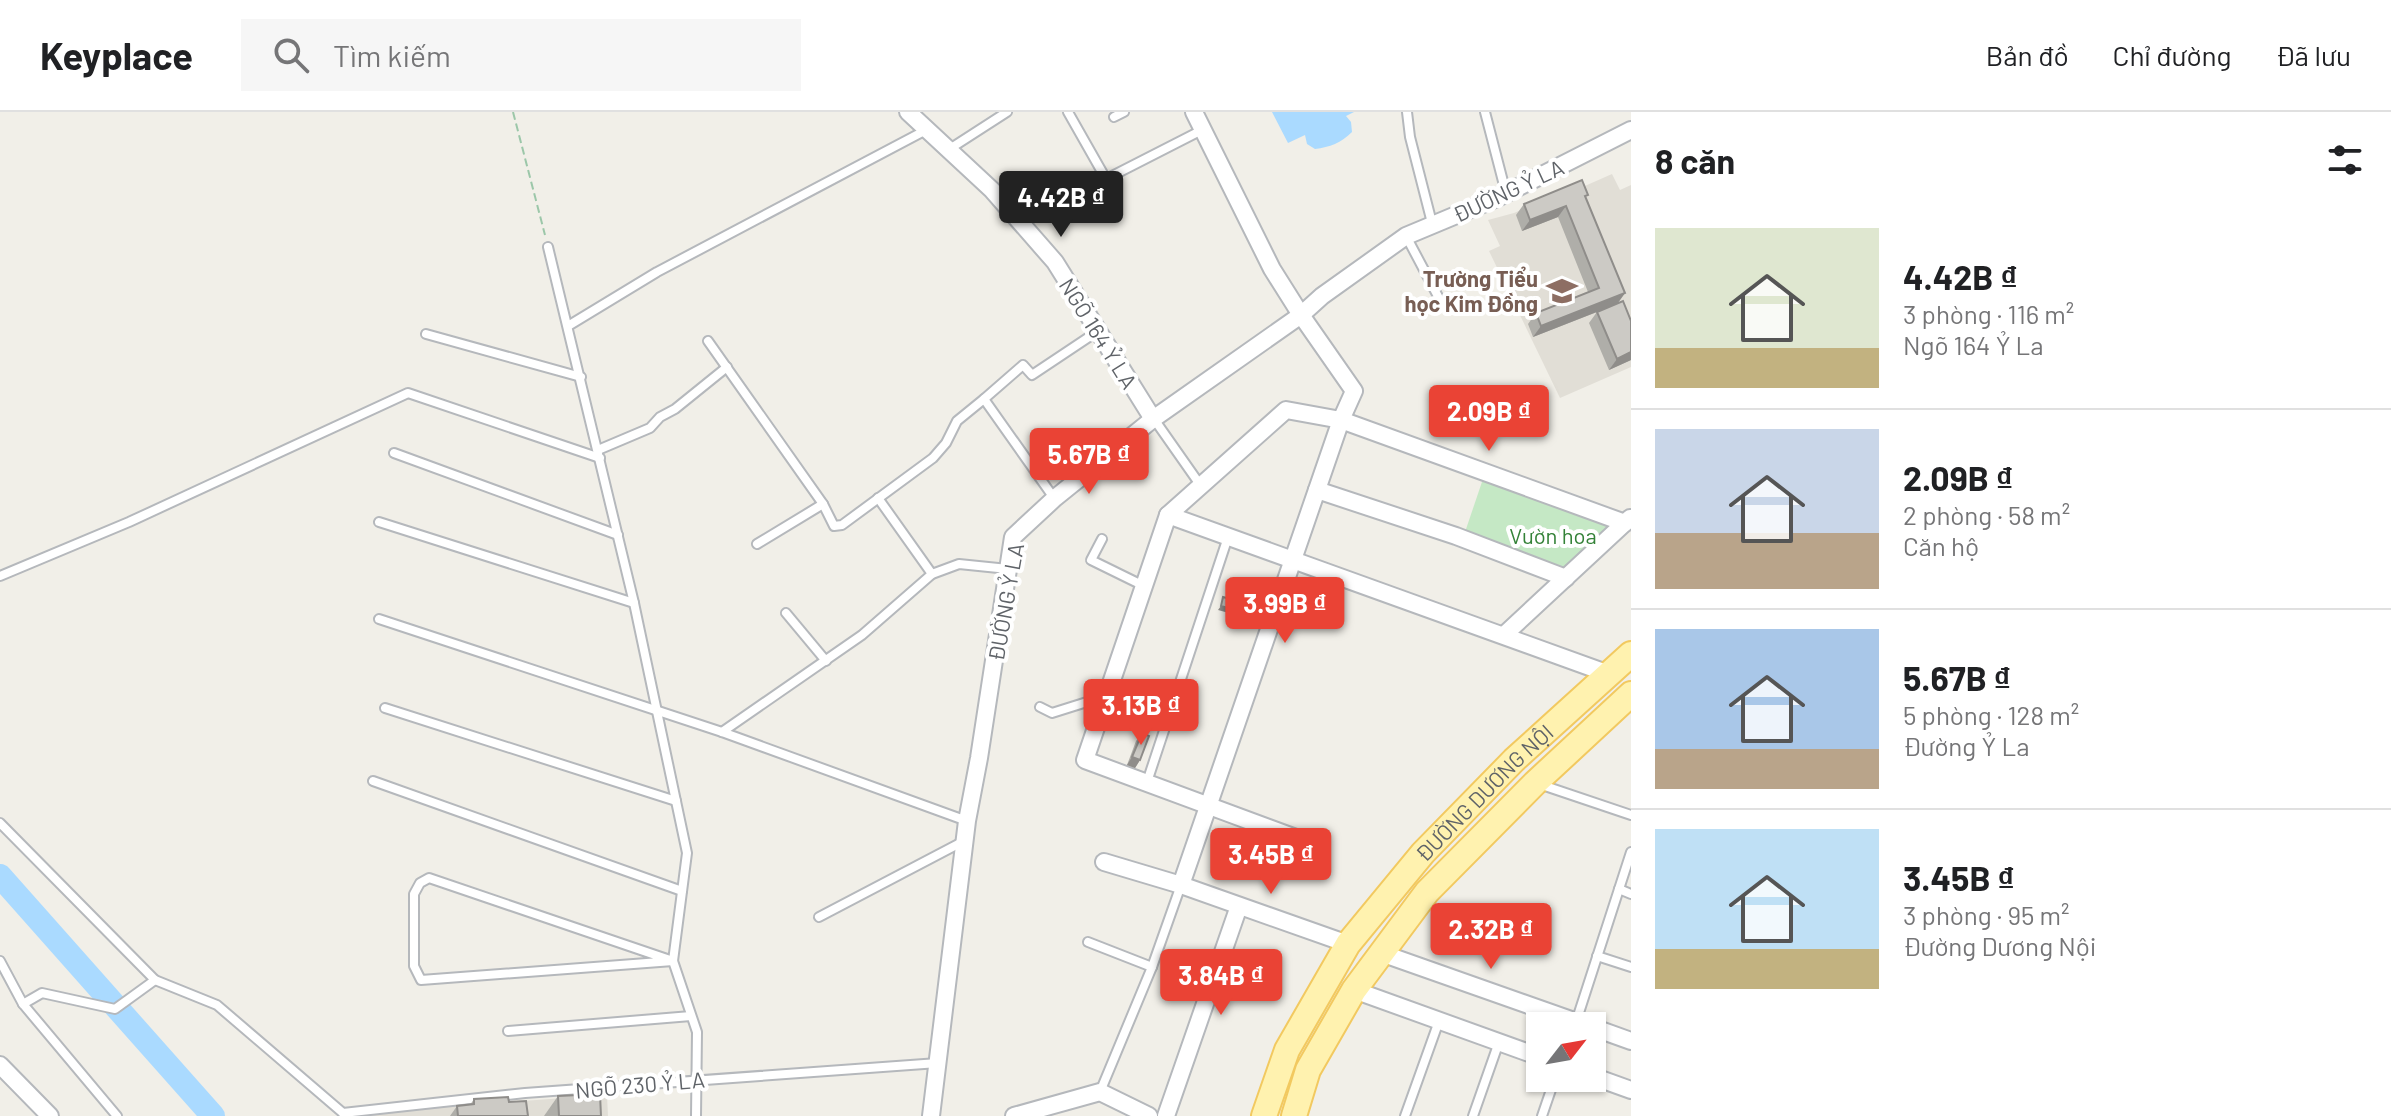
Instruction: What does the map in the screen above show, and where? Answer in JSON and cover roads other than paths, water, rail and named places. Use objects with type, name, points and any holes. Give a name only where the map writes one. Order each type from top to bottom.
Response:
[{"type":"main road","name":"ĐƯỜNG DƯƠNG NỘI","points":[[1264,1116],[1287,1050],[1348,944],[1423,853],[1514,760],[1631,654]]},
{"type":"main road","name":"ĐƯỜNG DƯƠNG NỘI","points":[[1294,1116],[1308,1070],[1354,990],[1427,892],[1535,783],[1631,694]]},
{"type":"main road","points":[[1514,760],[1535,783]]},
{"type":"street","name":"NGÕ 164 Ỷ LA","points":[[908,112],[992,190],[1055,262],[1153,419]]},
{"type":"street","points":[[1181,885],[1341,420],[1354,391],[1272,269],[1194,112]]},
{"type":"street","name":"ĐƯỜNG Ỷ LA","points":[[931,1116],[967,821],[1013,537],[1055,498],[1153,419],[1301,315],[1322,296],[1406,236],[1506,193],[1631,130]]},
{"type":"street","points":[[1312,844],[1085,760],[1168,515],[1286,410],[1341,420],[1628,520],[1504,635]]},
{"type":"street","points":[[1317,490],[1456,536],[1566,578]]},
{"type":"street","points":[[1168,515],[1609,674]]},
{"type":"street","points":[[1104,862],[1181,885],[1348,944]]},
{"type":"street","points":[[1166,1116],[1239,906]]},
{"type":"street","points":[[1381,953],[1548,1012]]},
{"type":"street","points":[[1354,990],[1526,1052]]},
{"type":"street","points":[[1606,1032],[1631,1041]]},
{"type":"street","points":[[0,1065],[50,1116]]},
{"type":"street","points":[[1606,1081],[1631,1090]]},
{"type":"street","points":[[1014,1116],[1100,1092],[1149,1116]]},
{"type":"lane","points":[[947,150],[1007,112]]},
{"type":"lane","points":[[1068,112],[1106,179],[1202,130]]},
{"type":"lane","points":[[1114,117],[1124,112]]},
{"type":"lane","points":[[1407,112],[1410,137],[1432,223]]},
{"type":"lane","points":[[1485,112],[1506,193]]},
{"type":"lane","points":[[568,326],[657,272],[928,129]]},
{"type":"lane","points":[[1406,236],[1441,302]]},
{"type":"lane","points":[[548,247],[634,603],[687,853],[673,961],[697,1032],[696,1116]]},
{"type":"lane","points":[[708,341],[823,504],[834,526],[838,527],[933,458],[946,443],[957,421],[1023,365],[1032,375],[1098,331]]},
{"type":"lane","points":[[426,334],[581,377]]},
{"type":"lane","points":[[0,576],[129,522],[408,393],[599,454],[650,428],[660,417],[675,409],[727,367]]},
{"type":"lane","points":[[984,399],[1055,498]]},
{"type":"lane","points":[[1153,419],[1201,486]]},
{"type":"lane","points":[[394,453],[618,535]]},
{"type":"lane","points":[[878,498],[932,574]]},
{"type":"lane","points":[[757,544],[823,504]]},
{"type":"lane","points":[[379,522],[634,603]]},
{"type":"lane","points":[[1146,783],[1228,536]]},
{"type":"lane","points":[[1102,539],[1091,560],[1144,586]]},
{"type":"lane","points":[[722,732],[862,635],[932,574],[959,564],[1008,569]]},
{"type":"lane","points":[[786,613],[826,661]]},
{"type":"lane","points":[[379,619],[657,709],[967,821]]},
{"type":"lane","points":[[1040,707],[1052,713],[1107,695]]},
{"type":"lane","points":[[385,708],[676,801]]},
{"type":"lane","points":[[373,781],[682,891]]},
{"type":"lane","points":[[1535,783],[1631,815]]},
{"type":"lane","points":[[0,823],[155,980],[217,1005],[342,1114]]},
{"type":"lane","points":[[819,917],[965,840]]},
{"type":"lane","points":[[1587,1012],[1597,956],[1631,852]]},
{"type":"lane","points":[[429,878],[673,961],[421,980],[414,966],[414,894],[420,883],[429,878]]},
{"type":"lane","points":[[1100,1092],[1152,967],[1181,885]]},
{"type":"lane","points":[[1619,889],[1631,894]]},
{"type":"lane","points":[[1088,942],[1152,967]]},
{"type":"lane","points":[[1597,956],[1631,967]]},
{"type":"lane","points":[[0,961],[23,1004],[117,1116]]},
{"type":"lane","points":[[23,1004],[42,993],[115,1009],[155,980]]},
{"type":"lane","points":[[508,1031],[691,1016]]},
{"type":"lane","points":[[1405,1116],[1439,1021]]},
{"type":"lane","points":[[1473,1116],[1499,1042]]},
{"type":"lane","name":"NGÕ 230 Ỷ LA","points":[[342,1114],[525,1093],[938,1063]]},
{"type":"lane","points":[[1542,1116],[1550,1092]]},
{"type":"lane","points":[[525,1093],[525,1105]]},
{"type":"water","points":[[1272,112],[1354,112],[1346,116],[1351,122],[1352,132],[1339,142],[1315,149],[1307,144],[1305,135],[1288,143]]},
{"type":"waterway","points":[[0,876],[213,1116]]},
{"type":"place","name":"Trường Tiểu học Kim Đồng","points":[[1562,291]]},
{"type":"park label","name":"Vườn hoa","points":[[1553,535]]}]
